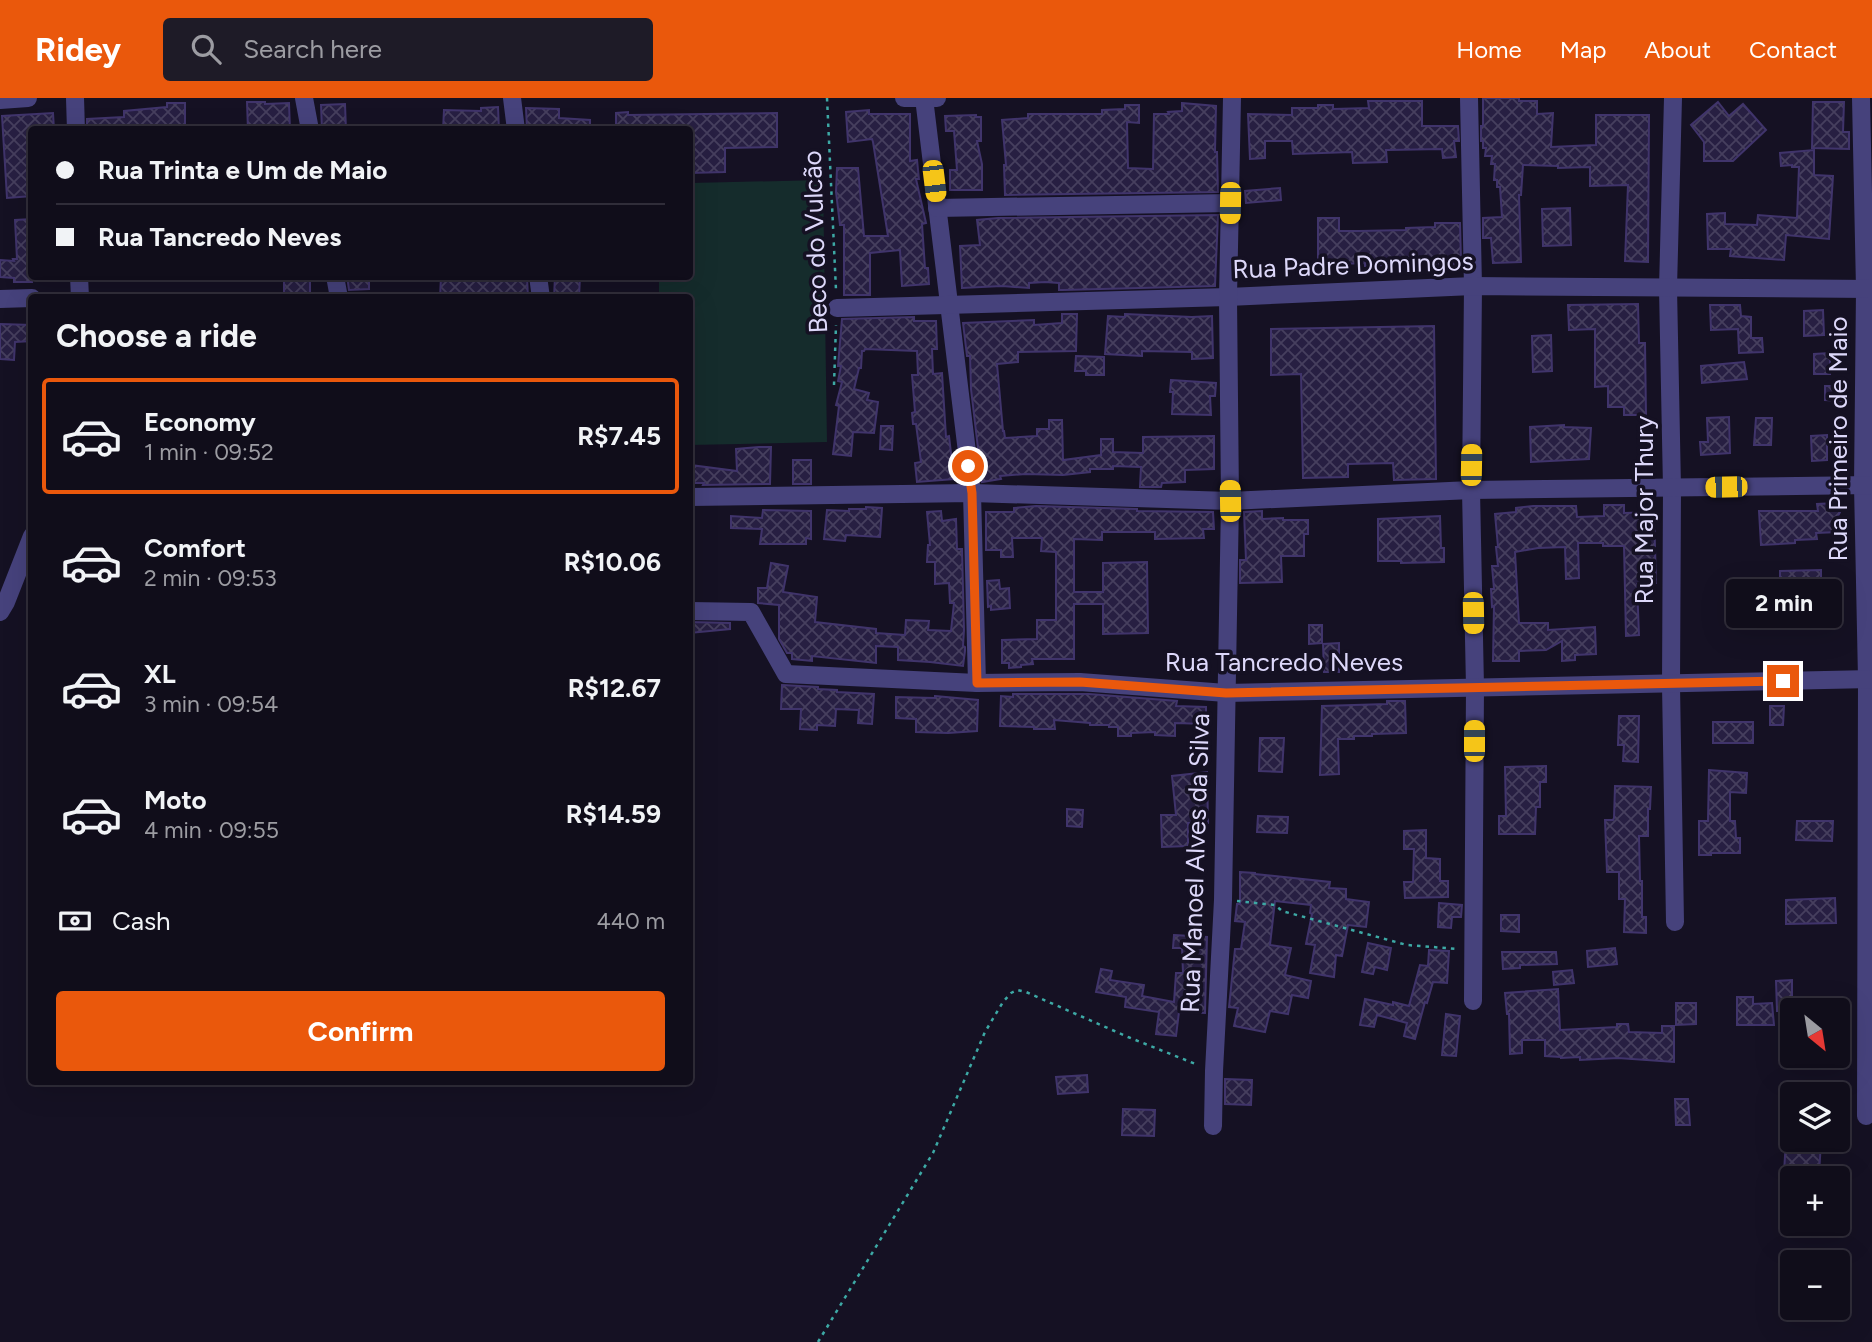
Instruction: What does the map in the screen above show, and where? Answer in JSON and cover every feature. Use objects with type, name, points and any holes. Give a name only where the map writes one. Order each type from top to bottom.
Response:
[{"type":"street","points":[[0,100],[28,98]]},
{"type":"street","points":[[75,98],[76,126]]},
{"type":"street","points":[[304,98],[309,126]]},
{"type":"street","points":[[512,98],[516,126]]},
{"type":"street","points":[[904,98],[937,98]]},
{"type":"street","points":[[924,98],[972,493],[977,683]]},
{"type":"street","name":"Rua Manoel Alves da Silva","points":[[1213,1126],[1223,900],[1230,501],[1228,297],[1232,98]]},
{"type":"street","points":[[1469,98],[1475,687],[1473,1001]]},
{"type":"street","name":"Rua Major Thury","points":[[1673,98],[1668,288],[1675,922]]},
{"type":"street","name":"Rua Primeiro de Maio","points":[[1861,98],[1868,289],[1866,1116]]},
{"type":"street","points":[[937,208],[1230,203]]},
{"type":"street","name":"Rua Padre Domingos","points":[[837,308],[1228,297],[1473,286],[1868,289]]},
{"type":"street","points":[[0,299],[28,298]]},
{"type":"street","points":[[693,497],[972,493],[1230,501],[1471,490],[1868,485]]},
{"type":"street","points":[[0,612],[28,546]]},
{"type":"street","name":"Rua Tancredo Neves","points":[[693,611],[751,612],[786,674],[977,683],[1080,682],[1226,693],[1869,679]]},
{"type":"path","name":"Beco do Vulcão","points":[[827,98],[837,308],[834,385]]},
{"type":"path","points":[[1223,900],[1275,905],[1282,911],[1407,945],[1472,950]]},
{"type":"path","points":[[818,1342],[933,1153],[985,1032],[1011,993],[1017,990],[1026,992],[1214,1071]]},
{"type":"green space","points":[[823,180],[827,442],[693,445],[693,294],[659,294],[659,280],[693,280],[693,183]]},
{"type":"building","points":[[1483,98],[1537,101],[1537,114],[1553,113],[1551,147],[1596,145],[1596,115],[1649,115],[1648,262],[1625,261],[1628,185],[1590,186],[1590,167],[1523,165],[1519,195],[1521,262],[1493,263],[1491,238],[1483,238],[1483,218],[1502,217],[1500,187],[1497,187],[1497,180],[1494,180],[1495,164],[1491,164],[1492,156],[1485,156],[1486,148],[1483,148],[1481,141]]},
{"type":"building","points":[[1368,101],[1422,101],[1422,126],[1458,126],[1459,141],[1454,141],[1456,157],[1443,158],[1442,149],[1386,150],[1387,162],[1353,163],[1352,152],[1293,154],[1292,141],[1265,141],[1265,158],[1250,159],[1248,114],[1292,115],[1292,108],[1318,108],[1318,105],[1333,105],[1333,109],[1369,108]]},
{"type":"building","points":[[247,102],[289,103],[290,126],[248,126]]},
{"type":"building","points":[[1718,102],[1729,116],[1743,104],[1766,130],[1733,161],[1704,161],[1704,142],[1691,125]]},
{"type":"building","points":[[1813,102],[1844,102],[1843,132],[1849,132],[1849,149],[1812,148]]},
{"type":"building","points":[[167,103],[185,103],[185,126],[87,126],[87,119],[124,117],[124,111],[167,107]]},
{"type":"building","points":[[1182,103],[1216,106],[1218,192],[1005,195],[1006,165],[1002,120],[1028,118],[1028,114],[1102,114],[1102,110],[1139,105],[1139,123],[1127,122],[1128,168],[1153,169],[1154,114],[1182,111]]},
{"type":"building","points":[[345,104],[346,126],[322,126],[321,105]]},
{"type":"building","points":[[498,107],[499,126],[443,126],[444,110],[481,111],[481,108]]},
{"type":"building","points":[[526,108],[559,109],[559,118],[590,120],[590,126],[527,126]]},
{"type":"building","points":[[869,110],[869,114],[910,114],[910,161],[917,160],[919,179],[916,179],[926,223],[922,224],[925,268],[928,268],[929,284],[902,286],[900,250],[870,253],[870,295],[844,295],[844,225],[840,225],[836,192],[837,168],[858,168],[864,236],[888,236],[872,139],[848,142],[846,112]]},
{"type":"building","points":[[53,113],[54,126],[28,126],[28,196],[7,198],[2,116]]},
{"type":"building","points":[[616,113],[777,113],[777,147],[725,148],[725,172],[693,173],[693,126],[616,126]]},
{"type":"building","points":[[945,116],[981,117],[981,141],[977,141],[982,164],[982,190],[950,190],[950,170],[957,170],[954,131],[946,131]]},
{"type":"building","points":[[1814,150],[1814,175],[1833,176],[1829,239],[1786,235],[1784,260],[1730,256],[1731,249],[1708,249],[1707,214],[1725,213],[1725,224],[1757,225],[1758,215],[1797,218],[1799,167],[1781,166],[1780,153]]},
{"type":"building","points":[[1280,188],[1281,200],[1246,203],[1245,191]]},
{"type":"building","points":[[1570,208],[1571,245],[1543,246],[1542,209]]},
{"type":"building","points":[[1218,215],[1215,286],[1059,290],[1059,283],[1045,282],[1029,283],[1029,288],[962,288],[960,246],[980,245],[977,220]]},
{"type":"building","points":[[1318,218],[1339,218],[1339,231],[1406,230],[1435,227],[1435,223],[1460,223],[1461,261],[1453,261],[1454,269],[1436,270],[1436,259],[1383,262],[1383,265],[1365,266],[1365,263],[1318,265]]},
{"type":"building","points":[[28,219],[28,280],[32,282],[14,282],[14,278],[0,277],[0,260],[17,259],[15,220]]},
{"type":"building","points":[[284,280],[310,280],[310,294],[284,294]]},
{"type":"building","points":[[348,280],[369,280],[369,289],[349,290]]},
{"type":"building","points":[[441,280],[527,280],[528,294],[440,294]]},
{"type":"building","points":[[555,280],[580,280],[579,294],[554,294]]},
{"type":"building","points":[[1638,304],[1639,343],[1645,343],[1646,415],[1624,415],[1624,407],[1608,407],[1608,386],[1595,387],[1595,329],[1569,330],[1568,305]]},
{"type":"building","points":[[1710,305],[1740,305],[1741,316],[1751,317],[1751,338],[1762,338],[1763,352],[1739,353],[1738,329],[1711,330]]},
{"type":"building","points":[[1823,310],[1824,335],[1804,336],[1804,311]]},
{"type":"building","points":[[1062,314],[1077,314],[1076,351],[1018,352],[1018,362],[997,364],[1005,438],[1037,436],[1037,429],[1049,429],[1049,420],[1062,420],[1063,460],[1101,455],[1101,439],[1113,439],[1113,452],[1143,453],[1143,437],[1214,436],[1214,469],[1185,470],[1185,482],[1162,483],[1161,487],[1140,487],[1141,467],[1113,466],[1113,469],[1090,469],[1090,472],[1063,475],[1000,476],[1001,479],[982,482],[971,389],[970,356],[967,356],[963,323],[1034,320],[1034,325],[1062,323]]},
{"type":"building","points":[[1125,314],[1212,316],[1213,358],[1192,359],[1192,352],[1142,351],[1142,356],[1105,354],[1108,316],[1125,317]]},
{"type":"building","points":[[914,317],[914,321],[936,321],[937,349],[932,349],[933,374],[942,373],[946,437],[949,436],[954,479],[917,482],[915,463],[921,462],[916,424],[913,424],[912,413],[915,412],[912,375],[918,375],[917,351],[862,351],[861,368],[854,389],[869,393],[867,400],[878,402],[874,433],[853,432],[851,456],[833,454],[839,406],[836,405],[842,382],[838,381],[841,366],[838,366],[842,319]]},
{"type":"building","points":[[0,324],[28,325],[28,341],[15,342],[14,360],[0,359]]},
{"type":"building","points":[[1434,326],[1436,479],[1394,480],[1393,463],[1348,464],[1348,477],[1303,478],[1301,374],[1271,375],[1271,329]]},
{"type":"building","points":[[1551,335],[1552,371],[1533,372],[1532,336]]},
{"type":"building","points":[[1830,353],[1830,374],[1814,374],[1814,354]]},
{"type":"building","points":[[1076,356],[1104,357],[1104,375],[1086,375],[1086,371],[1075,371]]},
{"type":"building","points":[[1744,362],[1747,379],[1702,383],[1701,366]]},
{"type":"building","points":[[1171,380],[1216,383],[1215,396],[1210,396],[1211,415],[1172,414]]},
{"type":"building","points":[[1825,386],[1844,386],[1843,401],[1825,400]]},
{"type":"building","points":[[1729,417],[1730,453],[1701,455],[1700,442],[1708,442],[1707,418]]},
{"type":"building","points":[[1756,418],[1772,418],[1771,445],[1754,445]]},
{"type":"building","points":[[1564,425],[1591,428],[1589,459],[1531,462],[1530,427]]},
{"type":"building","points":[[881,426],[893,426],[892,450],[880,449]]},
{"type":"building","points":[[1827,435],[1827,460],[1812,461],[1811,436]]},
{"type":"building","points":[[771,447],[770,484],[693,483],[693,465],[737,471],[736,449]]},
{"type":"building","points":[[793,460],[811,460],[811,484],[793,484]]},
{"type":"building","points":[[1837,503],[1841,510],[1838,516],[1838,532],[1816,533],[1817,539],[1795,540],[1795,543],[1761,545],[1759,511],[1818,511],[1817,504]]},
{"type":"building","points":[[1604,505],[1624,505],[1624,513],[1654,512],[1656,583],[1637,584],[1639,635],[1626,636],[1624,546],[1578,543],[1579,578],[1566,579],[1565,547],[1515,552],[1519,623],[1548,623],[1548,630],[1595,627],[1596,654],[1575,655],[1575,660],[1562,661],[1562,641],[1546,650],[1519,651],[1519,661],[1493,661],[1492,566],[1498,566],[1495,514],[1516,512],[1516,508],[1533,506],[1576,506],[1577,517],[1604,516]]},
{"type":"building","points":[[1036,506],[1213,512],[1214,529],[1203,529],[1204,538],[1155,539],[1155,532],[1102,532],[1102,540],[1074,539],[1074,592],[1103,592],[1103,563],[1147,562],[1148,633],[1103,634],[1103,604],[1074,604],[1074,659],[1032,659],[1033,664],[1009,668],[1009,663],[1002,663],[1002,640],[1037,639],[1037,620],[1056,620],[1056,552],[1041,551],[1042,538],[1012,538],[1013,557],[1001,557],[1001,550],[986,550],[986,512],[1014,512],[1014,508]]},
{"type":"building","points":[[866,507],[882,508],[880,537],[846,535],[845,541],[824,539],[827,510],[849,511]]},
{"type":"building","points":[[763,510],[811,511],[811,539],[806,538],[806,544],[760,544],[762,529],[731,528],[731,516],[762,518]]},
{"type":"building","points":[[941,511],[942,521],[956,519],[957,549],[962,549],[965,647],[963,666],[898,660],[898,647],[876,646],[876,663],[812,656],[812,661],[792,659],[792,653],[787,653],[779,639],[779,605],[758,603],[758,588],[767,588],[771,563],[788,566],[783,592],[817,597],[815,622],[876,629],[876,633],[905,635],[906,620],[929,621],[928,630],[951,631],[954,603],[950,603],[949,583],[935,584],[935,562],[927,562],[930,545],[927,512]]},
{"type":"building","points":[[1262,511],[1262,519],[1308,520],[1308,534],[1304,534],[1304,556],[1281,556],[1282,582],[1240,583],[1240,560],[1246,560],[1244,512]]},
{"type":"building","points":[[1440,516],[1444,562],[1378,561],[1378,519]]},
{"type":"building","points":[[1821,570],[1821,591],[1780,593],[1780,571]]},
{"type":"building","points":[[999,580],[1000,589],[1009,588],[1010,608],[991,610],[991,606],[988,607],[987,581]]},
{"type":"building","points":[[693,622],[730,623],[730,629],[693,633]]},
{"type":"building","points":[[1309,625],[1322,625],[1322,643],[1309,644]]},
{"type":"building","points":[[1339,643],[1339,672],[1324,672],[1323,644]]},
{"type":"building","points":[[782,685],[874,694],[872,724],[858,723],[859,710],[836,709],[835,726],[817,725],[817,730],[800,729],[801,709],[781,709]]},
{"type":"building","points":[[1013,694],[1089,694],[1177,701],[1176,706],[1206,707],[1206,724],[1175,723],[1175,736],[1155,735],[1155,732],[1118,736],[1118,727],[1054,720],[1055,729],[1000,726],[1001,696],[1013,697]]},
{"type":"building","points":[[935,696],[978,700],[977,731],[916,732],[916,719],[896,718],[896,697]]},
{"type":"building","points":[[1387,701],[1405,701],[1406,733],[1338,739],[1339,774],[1320,775],[1322,706],[1387,704]]},
{"type":"building","points":[[1770,706],[1784,706],[1783,725],[1770,725]]},
{"type":"building","points":[[1619,716],[1639,716],[1638,762],[1623,761],[1624,745],[1618,745]]},
{"type":"building","points":[[1713,722],[1753,722],[1753,743],[1713,743]]},
{"type":"building","points":[[1260,738],[1284,738],[1282,772],[1259,771]]},
{"type":"building","points":[[1546,766],[1546,782],[1540,782],[1540,807],[1536,807],[1535,834],[1499,834],[1499,816],[1506,816],[1505,767]]},
{"type":"building","points":[[1709,770],[1747,773],[1746,793],[1730,792],[1730,821],[1735,821],[1736,838],[1740,838],[1740,853],[1699,855],[1699,821],[1708,821]]},
{"type":"building","points":[[1207,772],[1208,823],[1188,823],[1188,846],[1162,847],[1161,815],[1176,815],[1172,776]]},
{"type":"building","points":[[1615,786],[1651,787],[1648,836],[1639,836],[1642,917],[1646,917],[1646,933],[1624,932],[1625,899],[1619,899],[1619,872],[1607,872],[1605,820],[1614,818]]},
{"type":"building","points":[[1067,809],[1083,810],[1082,827],[1067,826]]},
{"type":"building","points":[[1258,816],[1288,817],[1287,833],[1257,832]]},
{"type":"building","points":[[1797,821],[1833,821],[1832,841],[1796,840]]},
{"type":"building","points":[[1426,830],[1426,858],[1440,859],[1440,881],[1448,881],[1448,897],[1405,898],[1404,882],[1413,882],[1414,849],[1404,849],[1404,831]]},
{"type":"building","points":[[1240,872],[1330,882],[1329,888],[1346,889],[1346,899],[1369,902],[1366,927],[1348,925],[1342,956],[1336,955],[1334,977],[1310,973],[1315,945],[1306,944],[1312,914],[1311,905],[1275,901],[1270,945],[1291,948],[1285,975],[1311,981],[1308,998],[1292,995],[1288,1014],[1270,1011],[1265,1032],[1234,1026],[1238,1008],[1229,1007],[1235,949],[1241,949],[1245,922],[1235,921],[1237,904],[1240,904]]},
{"type":"building","points":[[1835,898],[1836,923],[1786,924],[1786,900]]},
{"type":"building","points":[[1439,903],[1462,905],[1461,917],[1452,917],[1451,928],[1438,927]]},
{"type":"building","points":[[1501,915],[1519,915],[1519,932],[1501,931]]},
{"type":"building","points":[[1174,935],[1207,937],[1205,1013],[1179,1012],[1176,1036],[1156,1034],[1159,1012],[1125,1007],[1126,997],[1096,992],[1101,969],[1112,971],[1110,980],[1144,985],[1142,996],[1174,1002],[1176,973],[1183,973],[1182,948],[1173,948]]},
{"type":"building","points":[[1368,943],[1391,948],[1387,970],[1375,967],[1373,974],[1362,972]]},
{"type":"building","points":[[1615,948],[1617,964],[1588,967],[1587,951]]},
{"type":"building","points":[[1429,950],[1449,951],[1447,983],[1433,982],[1415,1039],[1404,1036],[1407,1023],[1377,1015],[1374,1027],[1360,1025],[1365,999],[1409,1006],[1420,965],[1428,966]]},
{"type":"building","points":[[1502,952],[1556,952],[1557,964],[1520,965],[1520,968],[1503,969]]},
{"type":"building","points":[[1572,970],[1574,983],[1554,985],[1553,972]]},
{"type":"building","points":[[1792,980],[1792,998],[1780,998],[1780,1011],[1777,1011],[1776,981]]},
{"type":"building","points":[[1558,989],[1560,1030],[1628,1024],[1629,1032],[1662,1033],[1662,1026],[1674,1026],[1674,1062],[1618,1058],[1580,1060],[1580,1057],[1545,1056],[1545,1040],[1522,1040],[1522,1053],[1510,1054],[1509,1014],[1505,993]]},
{"type":"building","points":[[1737,997],[1753,997],[1753,1004],[1772,1003],[1774,1025],[1737,1025]]},
{"type":"building","points":[[1676,1003],[1696,1003],[1696,1024],[1676,1025]]},
{"type":"building","points":[[1446,1014],[1460,1016],[1456,1056],[1442,1055]]},
{"type":"building","points":[[1087,1075],[1088,1092],[1058,1094],[1056,1077]]},
{"type":"building","points":[[1225,1079],[1252,1080],[1251,1105],[1225,1104]]},
{"type":"building","points":[[1675,1099],[1688,1099],[1690,1125],[1676,1125]]},
{"type":"building","points":[[1123,1109],[1155,1110],[1154,1136],[1122,1135]]},
{"type":"building","points":[[1785,1152],[1820,1152],[1820,1166],[1784,1166]]},
{"type":"route","points":[[968,466],[972,493],[977,683],[1080,682],[1226,693],[1783,681]]}]
